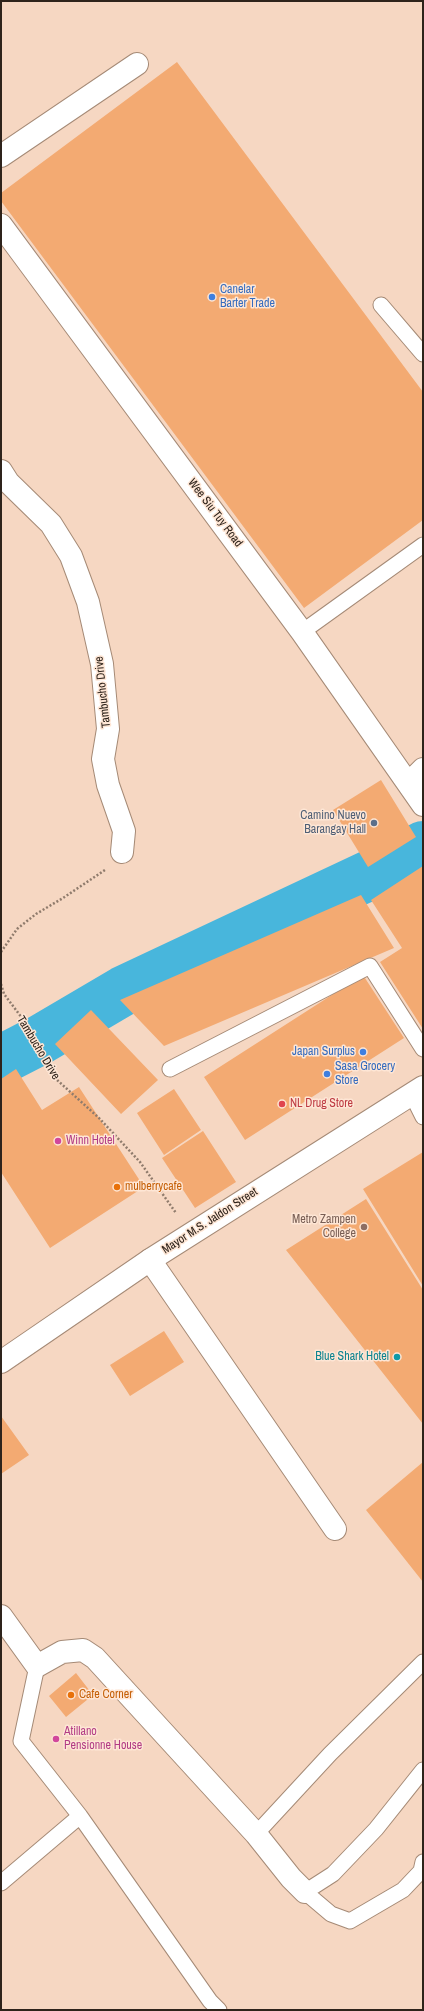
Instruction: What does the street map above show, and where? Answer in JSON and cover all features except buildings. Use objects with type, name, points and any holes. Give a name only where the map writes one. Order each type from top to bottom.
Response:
[{"type":"street","points":[[1,156],[137,64]]},
{"type":"street","name":"Wee Siu Tuy Road","points":[[1,225],[302,632],[416,776],[423,806]]},
{"type":"street","name":"Tambucho Drive","points":[[1,471],[8,482],[51,524],[71,556],[88,602],[102,664],[108,729],[103,760],[108,785],[124,831],[122,852]]},
{"type":"street","name":"Mayor M.S. Jaldon Street","points":[[1,1362],[150,1260],[417,1090]]},
{"type":"street","points":[[150,1260],[335,1529]]},
{"type":"street","points":[[1,1616],[37,1666],[62,1652],[83,1650],[95,1658],[256,1834],[291,1878],[306,1892]]},
{"type":"lane","points":[[381,305],[423,354]]},
{"type":"lane","points":[[302,632],[423,545]]},
{"type":"lane","points":[[170,1069],[370,966],[423,1049]]},
{"type":"lane","points":[[417,1090],[423,1117]]},
{"type":"lane","points":[[256,1834],[330,1754],[423,1662]]},
{"type":"lane","points":[[37,1666],[21,1741],[80,1816],[210,2001],[219,2010]]},
{"type":"lane","points":[[423,1770],[376,1829],[333,1874],[306,1892],[330,1914],[350,1921],[403,1890],[421,1871],[423,1862]]},
{"type":"lane","points":[[1,1883],[80,1816]]},
{"type":"path","points":[[1,952],[17,929],[114,864],[122,852]]},
{"type":"path","name":"Tambucho Drive","points":[[1,984],[4,994],[22,1018],[28,1034],[56,1079],[99,1118],[140,1162],[191,1234]]},
{"type":"waterway","points":[[1,1060],[38,1041],[123,991],[404,859],[423,846]]},
{"type":"place","name":"Canelar Barter Trade","points":[[212,297]]},
{"type":"place","name":"Camino Nuevo Barangay Hall","points":[[374,823]]},
{"type":"place","name":"Japan Surplus","points":[[363,1052]]},
{"type":"place","name":"Sasa Grocery Store","points":[[327,1074]]},
{"type":"place","name":"NL Drug Store","points":[[282,1104]]},
{"type":"place","name":"Winn Hotel","points":[[58,1141]]},
{"type":"place","name":"mulberrycafe","points":[[117,1187]]},
{"type":"place","name":"Metro Zampen College","points":[[364,1227]]},
{"type":"place","name":"Blue Shark Hotel","points":[[397,1357]]},
{"type":"place","name":"Cafe Corner","points":[[71,1695]]},
{"type":"place","name":"Atillano Pensionne House","points":[[56,1739]]}]
